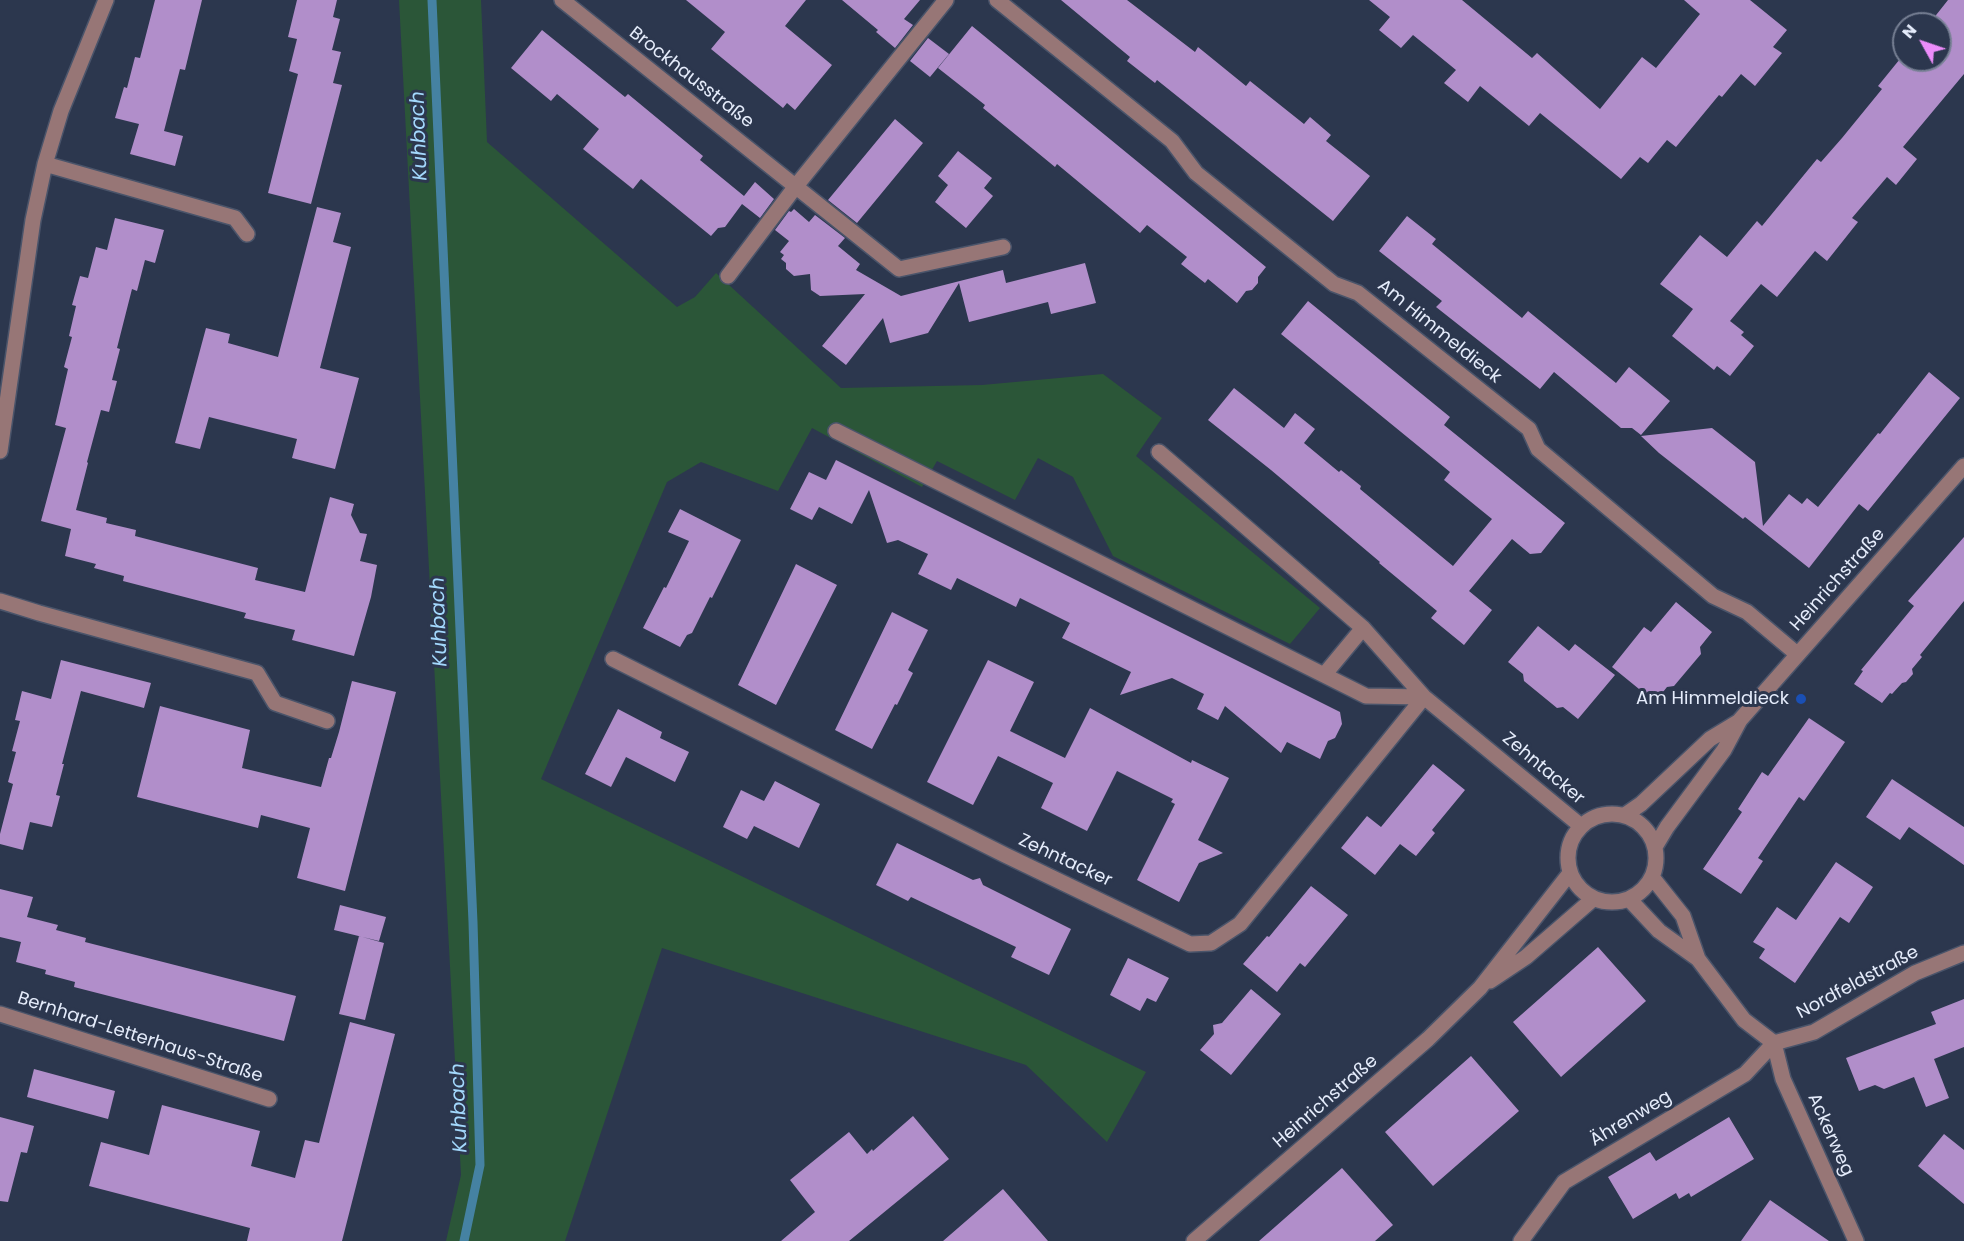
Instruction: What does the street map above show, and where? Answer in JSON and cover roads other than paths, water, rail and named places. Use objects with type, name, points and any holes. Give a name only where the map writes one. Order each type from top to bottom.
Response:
[{"type":"street","points":[[0,451],[5,370],[45,164],[60,111],[106,0]]},
{"type":"street","name":"Brockhausstraße","points":[[562,0],[899,268],[1003,247]]},
{"type":"street","points":[[728,276],[796,186],[946,0]]},
{"type":"street","name":"Am Himmeldieck","points":[[996,0],[1172,141],[1196,173],[1334,284],[1358,293],[1529,429],[1538,449],[1713,596],[1747,612],[1797,654]]},
{"type":"street","points":[[45,164],[235,218],[247,234]]},
{"type":"street","points":[[836,431],[1366,696],[1424,698]]},
{"type":"street","name":"Zehntacker","points":[[1159,452],[1363,628],[1424,698],[1581,826]]},
{"type":"street","name":"Heinrichstraße","points":[[1655,847],[1666,827],[1724,750],[1740,720],[1896,546],[1964,466]]},
{"type":"street","points":[[0,601],[257,673],[275,703],[327,721]]},
{"type":"street","points":[[1324,675],[1363,628]]},
{"type":"street","name":"Zehntacker","points":[[613,659],[984,845],[1190,944],[1211,943],[1240,924],[1424,698]]},
{"type":"street","name":"Heinrichstraße","points":[[1625,815],[1641,804],[1710,739],[1740,720]]},
{"type":"street","points":[[1609,813],[1625,815],[1639,822],[1650,833],[1655,847],[1656,862],[1652,877],[1644,889],[1629,899],[1611,903],[1593,899],[1579,888],[1570,873],[1567,856],[1571,840],[1581,826],[1594,817],[1609,813]]},
{"type":"street","name":"Heinrichstraße","points":[[1194,1241],[1428,1039],[1480,988],[1570,873]]},
{"type":"street","points":[[1652,877],[1683,916],[1698,959],[1744,1020],[1774,1043]]},
{"type":"street","name":"Heinrichstraße","points":[[1480,988],[1526,957],[1593,899]]},
{"type":"street","points":[[1629,899],[1659,932],[1698,959]]},
{"type":"street","name":"Nordfeldstraße","points":[[1774,1043],[1814,1032],[1915,973],[1964,953]]},
{"type":"street","name":"Bernhard-Letterhaus-Straße","points":[[0,1014],[268,1099]]},
{"type":"street","name":"Ährenweg","points":[[1521,1241],[1564,1182],[1745,1074],[1774,1043]]},
{"type":"street","name":"Ackerweg","points":[[1774,1043],[1783,1079],[1856,1241]]},
{"type":"waterway","name":"Kuhbach","points":[[432,0],[473,922],[480,1165],[464,1241]]},
{"type":"place","name":"Am Himmeldieck","points":[[1801,699]]}]
